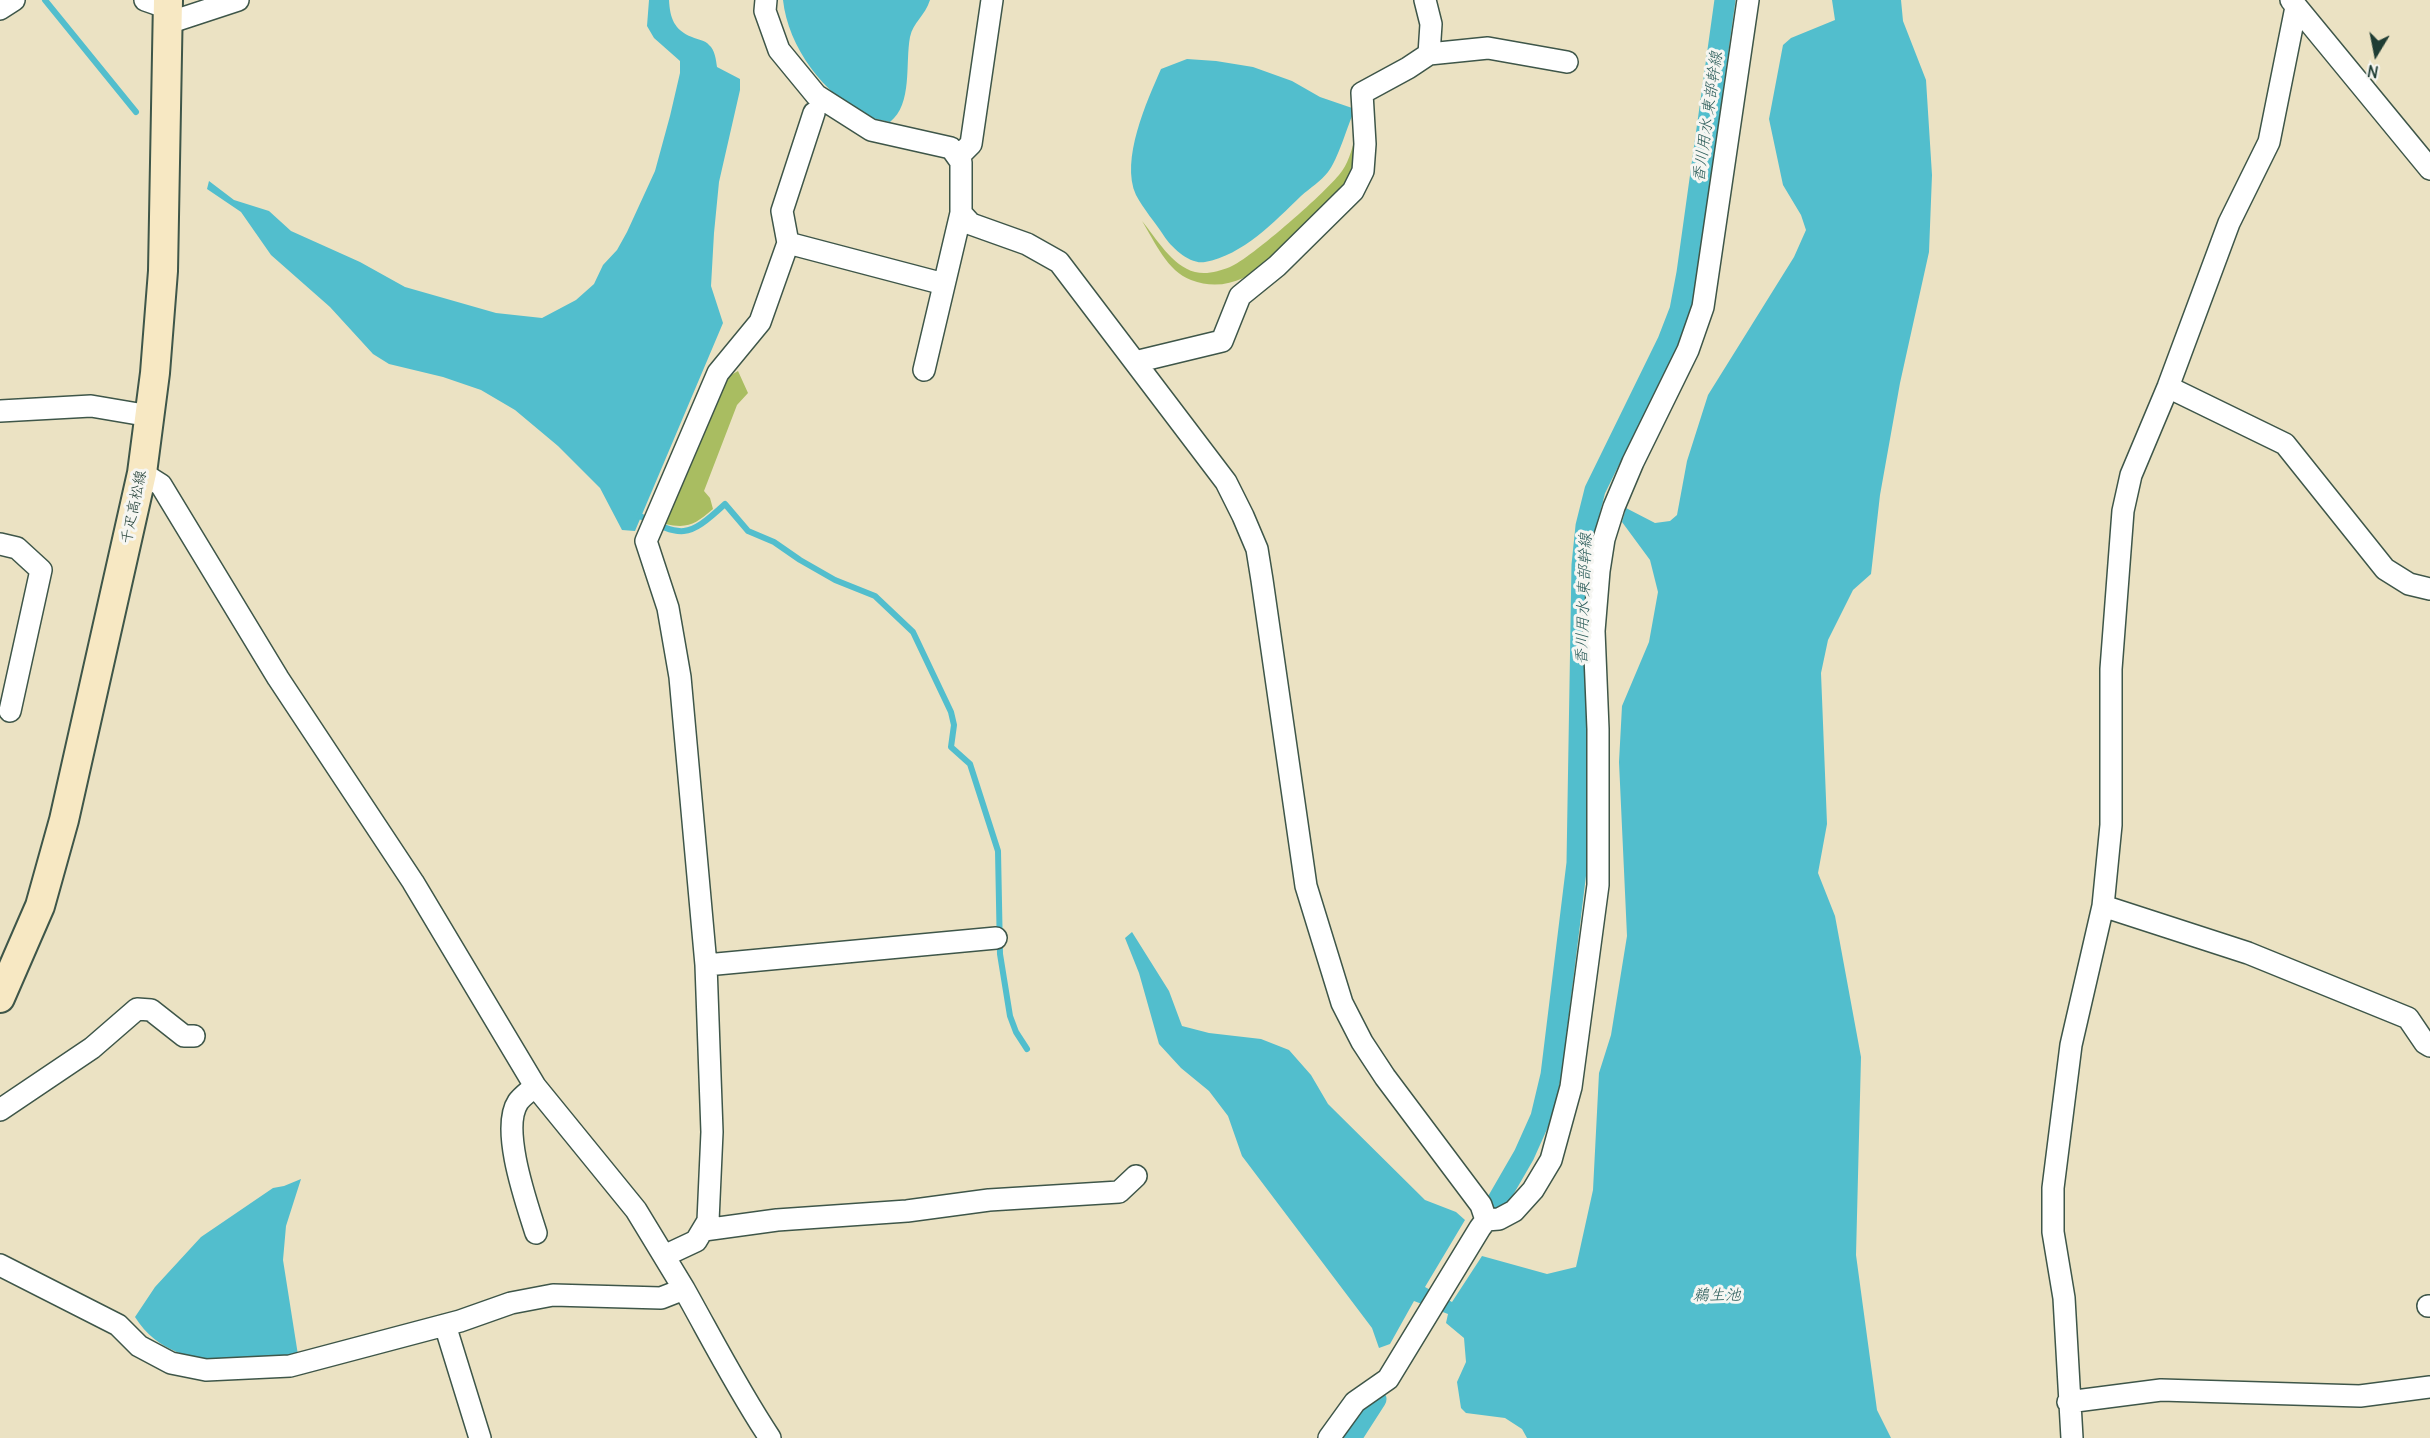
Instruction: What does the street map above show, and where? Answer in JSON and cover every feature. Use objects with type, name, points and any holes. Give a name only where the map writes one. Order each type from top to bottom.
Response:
[{"type":"main road","name":"千疋高松線","points":[[0,998],[40,906],[61,831],[142,473],[155,374],[163,271],[162,8]]},
{"type":"street","points":[[0,9],[14,0]]},
{"type":"street","points":[[162,8],[238,0]]},
{"type":"street","points":[[766,0],[765,11],[779,50],[796,89],[814,113],[865,136],[894,135]]},
{"type":"street","points":[[958,157],[971,144],[992,0]]},
{"type":"street","points":[[1425,0],[1431,24],[1429,54]]},
{"type":"street","points":[[1483,1224],[1514,1211],[1533,1190],[1551,1160],[1571,1088],[1598,885],[1598,729],[1594,631],[1604,539],[1614,507],[1633,462],[1688,350],[1702,307],[1748,0]]},
{"type":"street","points":[[2293,4],[2430,169]]},
{"type":"street","points":[[2072,1438],[2068,1402],[2064,1298],[2053,1232],[2053,1188],[2071,1045],[2103,906],[2111,825],[2111,669],[2124,512],[2131,475],[2168,387],[2229,223],[2269,142],[2293,4]]},
{"type":"street","points":[[1135,362],[1222,341],[1240,296],[1277,266],[1353,191],[1363,171],[1365,144],[1362,93],[1429,54],[1488,48],[1567,62]]},
{"type":"street","points":[[779,50],[816,95],[871,130],[951,148],[961,162],[961,213],[924,370]]},
{"type":"street","points":[[664,1256],[696,1240],[708,1221],[712,1131],[706,965],[680,677],[668,608],[646,541],[718,373],[760,322],[788,243],[782,211],[814,113]]},
{"type":"street","points":[[961,213],[971,224],[1027,244],[1059,262],[1226,482],[1257,549],[1306,886],[1342,1003],[1362,1042],[1385,1077],[1481,1206],[1483,1224],[1388,1379],[1355,1402],[1329,1438]]},
{"type":"street","points":[[788,243],[944,284]]},
{"type":"street","points":[[2168,387],[2285,444],[2385,569],[2409,584],[2430,589]]},
{"type":"street","points":[[0,411],[91,406],[150,416]]},
{"type":"street","points":[[142,473],[162,485],[278,678],[413,882],[535,1086],[636,1210],[684,1289],[726,1369],[770,1438]]},
{"type":"street","points":[[0,544],[17,548],[41,570],[8,696]]},
{"type":"street","points":[[2103,906],[2248,953],[2408,1018],[2425,1043],[2430,1046]]},
{"type":"street","points":[[706,965],[996,938]]},
{"type":"street","points":[[0,1110],[92,1048],[137,1009],[151,1010],[184,1036],[194,1036]]},
{"type":"street","points":[[535,1086],[518,1102],[511,1124],[519,1177],[536,1233]]},
{"type":"street","points":[[704,1230],[777,1220],[907,1210],[989,1200],[1119,1192],[1136,1176]]},
{"type":"street","points":[[0,1265],[118,1324],[139,1347],[171,1364],[206,1370],[290,1366],[446,1325],[511,1303],[553,1295],[661,1298],[684,1289]]},
{"type":"street","points":[[446,1325],[480,1438]]},
{"type":"street","points":[[2068,1402],[2161,1390],[2360,1396],[2430,1387]]},
{"type":"green space","points":[[1357,132],[1353,169],[1342,191],[1274,257],[1260,269],[1244,278],[1228,283],[1210,284],[1183,276],[1162,255],[1142,221],[1165,251],[1187,269],[1204,273],[1230,267],[1271,238],[1335,180],[1347,162]]},
{"type":"green space","points":[[738,371],[748,393],[737,405],[704,491],[710,498],[713,509],[691,524],[680,526],[665,524],[726,378]]},
{"type":"water","points":[[649,0],[669,0],[670,12],[677,27],[711,47],[717,67],[740,79],[740,90],[719,182],[714,233],[711,286],[723,323],[635,531],[622,530],[600,488],[558,446],[515,410],[481,390],[443,377],[389,364],[373,354],[330,307],[271,255],[241,212],[207,189],[209,181],[234,200],[269,211],[291,231],[360,262],[405,287],[496,313],[542,318],[576,300],[594,284],[603,265],[617,250],[627,232],[655,171],[680,73],[680,61],[654,38],[647,26]]},
{"type":"water","points":[[783,0],[930,0],[910,37],[905,94],[902,105],[890,122],[867,116],[851,107],[823,82],[800,52],[786,18]]},
{"type":"water","name":"鵜生池","points":[[1832,0],[1901,0],[1903,21],[1926,80],[1932,175],[1929,252],[1900,383],[1880,495],[1871,574],[1853,590],[1828,640],[1821,673],[1827,824],[1818,873],[1835,916],[1861,1057],[1856,1255],[1877,1410],[1891,1438],[1527,1438],[1522,1429],[1505,1418],[1466,1413],[1461,1408],[1457,1382],[1466,1362],[1464,1338],[1446,1323],[1448,1314],[1414,1301],[1390,1344],[1379,1348],[1372,1328],[1242,1156],[1228,1116],[1209,1091],[1181,1068],[1159,1044],[1139,973],[1125,938],[1132,932],[1169,991],[1182,1026],[1209,1033],[1261,1039],[1289,1050],[1311,1075],[1328,1104],[1425,1200],[1456,1212],[1465,1220],[1425,1287],[1452,1302],[1482,1256],[1547,1274],[1576,1267],[1593,1190],[1599,1073],[1611,1035],[1627,936],[1619,762],[1622,706],[1649,642],[1658,592],[1650,560],[1622,522],[1626,508],[1655,523],[1670,521],[1677,515],[1687,461],[1708,395],[1794,257],[1806,230],[1801,215],[1783,185],[1769,119],[1783,45],[1791,38],[1835,20]]},
{"type":"water","points":[[1187,59],[1253,67],[1292,81],[1320,97],[1355,109],[1332,166],[1325,175],[1245,245],[1205,262],[1187,258],[1171,245],[1139,200],[1132,181],[1131,165],[1137,131],[1161,69]]},
{"type":"water","points":[[301,1179],[286,1226],[283,1260],[298,1355],[254,1359],[209,1359],[187,1355],[168,1348],[150,1335],[135,1317],[155,1287],[201,1237],[273,1188]]},
{"type":"waterway","points":[[45,0],[136,112]]},
{"type":"waterway","name":"香川用水 東部幹線","points":[[1494,1207],[1524,1155],[1541,1117],[1551,1075],[1577,863],[1582,565],[1586,526],[1595,490],[1668,341],[1680,310],[1725,0]]},
{"type":"waterway","points":[[636,514],[664,527],[683,531],[701,524],[725,504],[748,531],[774,542],[835,580],[875,596],[913,632],[951,712],[954,725],[951,747],[970,764],[998,851],[1000,954],[1010,1016],[1016,1032],[1027,1049]]},
{"type":"waterway","name":"香川用水 東部幹線","points":[[1351,1438],[1376,1399]]}]
